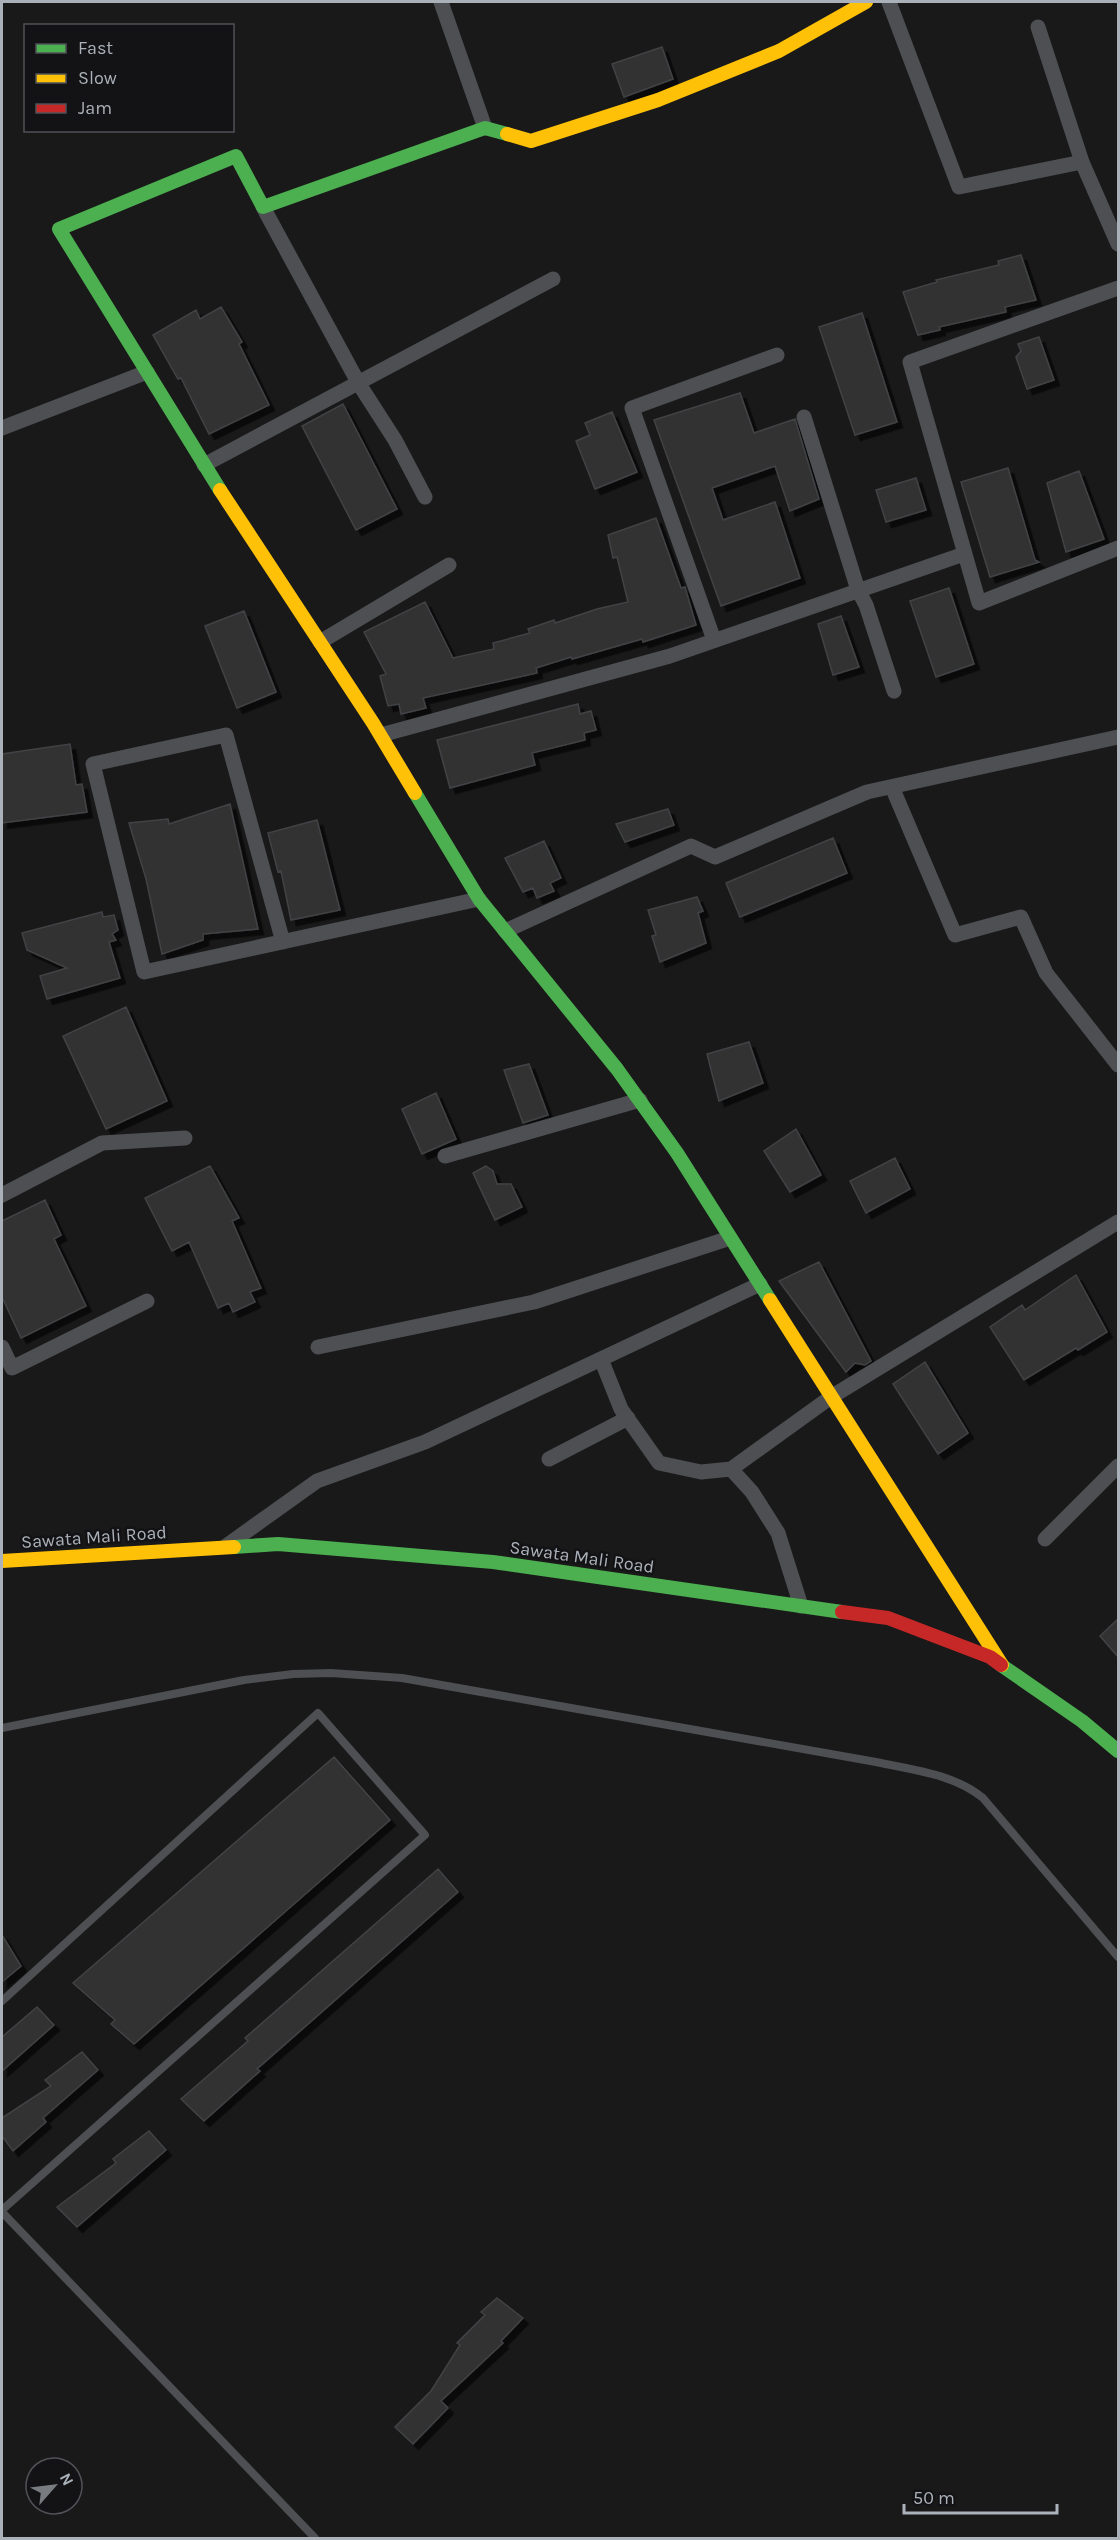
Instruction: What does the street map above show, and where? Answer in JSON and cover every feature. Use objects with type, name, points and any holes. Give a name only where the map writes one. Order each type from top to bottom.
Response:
[{"type":"street","points":[[441,2],[485,128]]},
{"type":"street","points":[[262,207],[485,128],[531,141],[658,100],[779,51],[866,2]]},
{"type":"street","points":[[889,2],[959,187],[1082,162]]},
{"type":"street","points":[[1038,27],[1082,162],[1119,244]]},
{"type":"street","points":[[425,497],[395,440],[359,384],[236,156],[59,229],[204,465],[381,735],[479,898],[617,1069],[677,1153],[1002,1665]]},
{"type":"street","points":[[204,465],[553,279]]},
{"type":"street","points":[[1119,288],[910,362],[979,603],[1119,548]]},
{"type":"street","points":[[714,640],[632,408],[777,355]]},
{"type":"street","points":[[2,428],[147,372]]},
{"type":"street","points":[[804,417],[858,590],[866,604],[894,691]]},
{"type":"street","points":[[381,735],[670,656],[964,554]]},
{"type":"street","points":[[320,642],[449,565]]},
{"type":"street","points":[[283,942],[226,735],[93,764],[144,972],[283,942],[479,898]]},
{"type":"street","points":[[505,931],[691,846],[715,857],[867,792],[1119,737]]},
{"type":"street","points":[[892,787],[955,936],[1021,916],[1046,973],[1119,1065]]},
{"type":"street","points":[[445,1156],[640,1100]]},
{"type":"street","points":[[2,1195],[102,1143],[185,1138]]},
{"type":"street","points":[[601,1359],[621,1408],[659,1463],[700,1472],[731,1469],[831,1397],[1119,1222]]},
{"type":"street","points":[[318,1347],[534,1302],[730,1238]]},
{"type":"street","points":[[225,1547],[317,1481],[425,1442],[760,1284]]},
{"type":"street","points":[[2,1347],[12,1368],[147,1301]]},
{"type":"street","points":[[549,1459],[628,1418]]},
{"type":"street","points":[[1046,1539],[1119,1466]]},
{"type":"street","points":[[731,1469],[752,1492],[778,1533],[801,1606]]},
{"type":"street","name":"Sawata Mali Road","points":[[2,1561],[278,1544],[493,1562],[888,1618],[990,1657],[1082,1721],[1119,1751]]},
{"type":"lane","points":[[2,1728],[244,1680],[293,1674],[331,1673],[402,1678],[876,1761],[943,1776],[971,1788],[983,1798],[1119,1958]]},
{"type":"lane","points":[[2,2001],[318,1713],[425,1835],[2,2211],[315,2538]]},
{"type":"building","points":[[662,47],[673,79],[624,97],[612,64]]},
{"type":"building","points":[[1021,255],[1036,300],[1005,307],[1006,312],[939,327],[940,330],[918,335],[903,292],[937,282],[936,280],[999,265],[998,261]]},
{"type":"building","points":[[221,307],[242,342],[239,344],[269,405],[209,434],[181,378],[178,379],[153,335],[196,310],[200,319]]},
{"type":"building","points":[[862,313],[897,422],[855,435],[819,327]]},
{"type":"building","points":[[1039,337],[1054,380],[1027,389],[1016,357],[1021,351],[1018,344]]},
{"type":"building","points":[[740,393],[754,433],[795,419],[819,499],[790,511],[775,466],[712,488],[723,520],[775,502],[800,578],[721,606],[654,420]]},
{"type":"building","points":[[343,404],[397,509],[356,530],[302,426]]},
{"type":"building","points":[[612,412],[637,472],[595,489],[576,441],[590,435],[585,423]]},
{"type":"building","points":[[1008,468],[1035,560],[1039,562],[990,577],[961,482]]},
{"type":"building","points":[[1079,471],[1104,539],[1066,552],[1047,483]]},
{"type":"building","points":[[916,478],[926,510],[886,522],[876,490]]},
{"type":"building","points":[[656,518],[681,588],[685,587],[696,625],[643,642],[642,639],[572,659],[571,657],[536,668],[537,673],[423,698],[426,708],[401,714],[399,704],[388,706],[380,676],[386,674],[364,632],[425,602],[453,658],[494,649],[493,643],[530,633],[528,629],[554,620],[555,623],[597,609],[628,602],[617,557],[613,558],[608,535]]},
{"type":"building","points":[[949,588],[974,664],[936,677],[910,601]]},
{"type":"building","points":[[244,611],[276,692],[237,708],[205,626]]},
{"type":"building","points":[[841,616],[859,667],[833,675],[818,624]]},
{"type":"building","points":[[578,704],[580,714],[591,711],[596,730],[584,733],[585,740],[532,753],[535,765],[450,788],[437,740]]},
{"type":"building","points":[[70,744],[76,785],[82,784],[87,812],[2,823],[2,754]]},
{"type":"building","points":[[230,804],[258,929],[203,934],[203,940],[162,954],[146,879],[129,823],[168,819],[169,824]]},
{"type":"building","points":[[668,809],[674,825],[625,842],[616,824]]},
{"type":"building","points":[[317,820],[340,910],[291,920],[281,871],[278,872],[268,833]]},
{"type":"building","points":[[833,838],[847,873],[740,917],[726,883]]},
{"type":"building","points":[[544,841],[561,878],[550,883],[554,891],[537,898],[533,888],[523,892],[505,858]]},
{"type":"building","points":[[697,897],[703,911],[698,913],[706,943],[660,962],[652,936],[656,935],[648,910]]},
{"type":"building","points":[[102,912],[103,917],[114,915],[118,930],[112,934],[116,940],[109,942],[120,978],[47,999],[40,976],[67,968],[27,950],[22,933]]},
{"type":"building","points":[[126,1007],[167,1101],[106,1129],[63,1036]]},
{"type":"building","points":[[749,1042],[763,1083],[719,1101],[707,1054]]},
{"type":"building","points":[[529,1064],[548,1115],[523,1123],[504,1070]]},
{"type":"building","points":[[436,1093],[456,1139],[422,1154],[402,1109]]},
{"type":"building","points":[[796,1129],[821,1175],[790,1192],[764,1151]]},
{"type":"building","points":[[895,1158],[910,1189],[866,1213],[850,1181]]},
{"type":"building","points":[[210,1166],[239,1218],[232,1221],[261,1288],[250,1292],[255,1302],[233,1312],[229,1303],[218,1308],[189,1242],[172,1251],[145,1198]]},
{"type":"building","points":[[486,1166],[493,1171],[497,1184],[511,1184],[522,1207],[495,1220],[473,1173]]},
{"type":"building","points":[[45,1200],[61,1235],[54,1239],[86,1306],[21,1338],[2,1297],[2,1221]]},
{"type":"building","points":[[819,1262],[871,1361],[865,1365],[855,1363],[846,1372],[779,1281]]},
{"type":"building","points":[[1076,1275],[1107,1332],[1024,1380],[990,1327],[1022,1305],[1025,1310]]},
{"type":"building","points":[[925,1362],[968,1433],[938,1454],[893,1384]]},
{"type":"building","points":[[1119,1618],[1119,1658],[1100,1636]]},
{"type":"building","points":[[334,1757],[390,1820],[134,2044],[111,2024],[115,2020],[73,1983]]},
{"type":"building","points":[[438,1869],[458,1892],[257,2069],[260,2071],[204,2121],[181,2099],[248,2041],[245,2038]]},
{"type":"building","points":[[2,1935],[21,1966],[2,1982]]},
{"type":"building","points":[[37,2007],[54,2025],[2,2071],[2,2037]]},
{"type":"building","points":[[82,2052],[98,2070],[43,2118],[46,2122],[13,2151],[2,2136],[2,2118],[51,2086],[45,2080]]},
{"type":"building","points":[[149,2131],[166,2150],[77,2227],[57,2207],[116,2163],[113,2159]]},
{"type":"building","points":[[497,2298],[523,2318],[501,2341],[503,2343],[441,2401],[448,2408],[413,2444],[395,2427],[431,2391],[460,2345],[457,2343],[485,2315],[481,2312]]},
{"type":"traffic: fast","points":[[220,490],[59,229],[236,156],[263,207],[485,128],[507,134]]},
{"type":"traffic: fast","points":[[415,793],[479,899],[617,1069],[677,1153],[770,1300]]},
{"type":"traffic: fast","points":[[234,1547],[278,1544],[493,1562],[842,1612]]},
{"type":"traffic: fast","points":[[1001,1665],[1082,1721],[1118,1751]]},
{"type":"traffic: slow","points":[[507,134],[531,141],[658,100],[779,51],[866,2]]},
{"type":"traffic: slow","points":[[220,490],[373,723],[415,793]]},
{"type":"traffic: slow","points":[[770,1300],[1002,1665]]},
{"type":"traffic: slow","points":[[2,1561],[234,1547]]},
{"type":"traffic: jam","points":[[842,1612],[888,1618],[990,1657],[1001,1665]]}]
